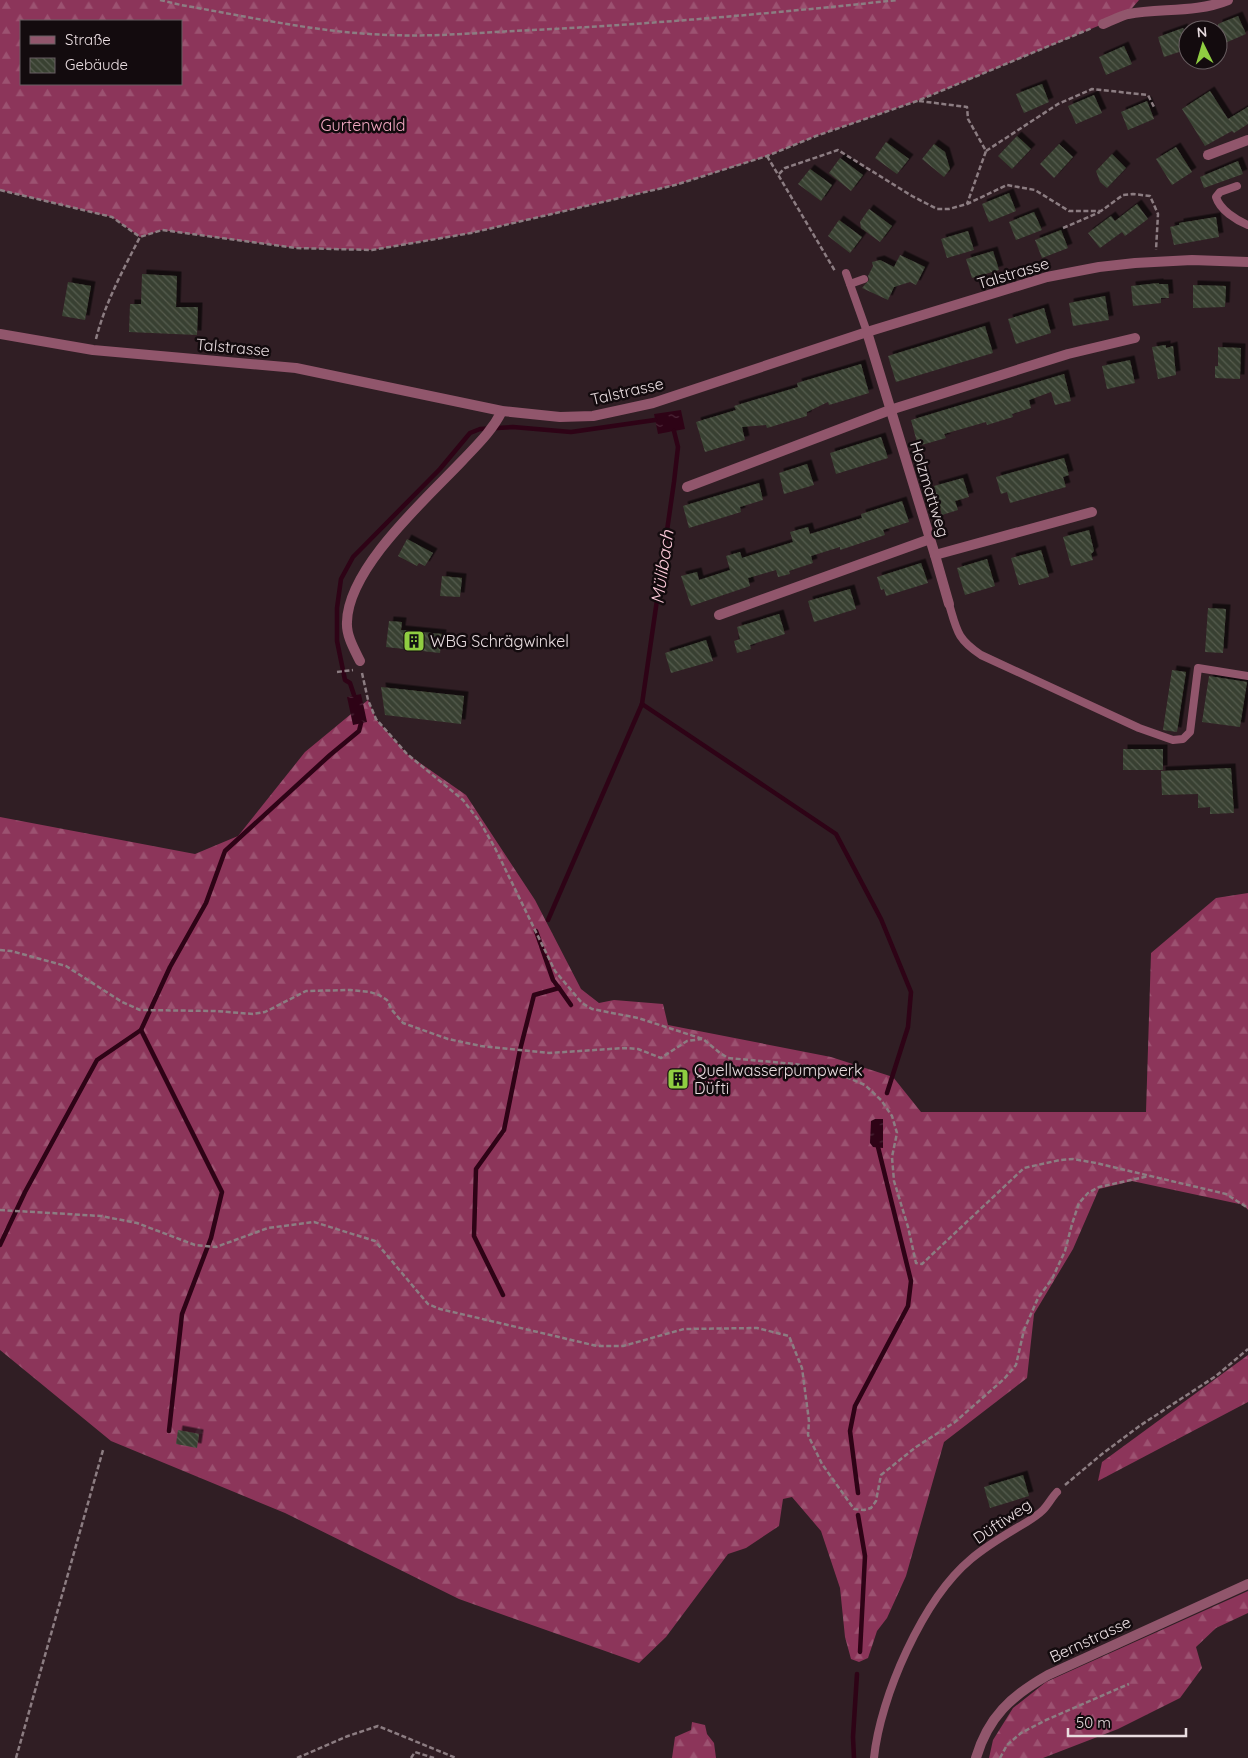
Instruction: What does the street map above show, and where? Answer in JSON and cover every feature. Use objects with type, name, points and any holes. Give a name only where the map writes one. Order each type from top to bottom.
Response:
[{"type":"street","points":[[1103,24],[1127,14],[1182,10],[1216,5],[1228,0]]},
{"type":"street","points":[[1208,155],[1248,140]]},
{"type":"street","name":"Talstrasse","points":[[0,334],[93,350],[296,368],[502,411],[560,418],[593,416],[653,403],[867,332],[1047,277],[1099,267],[1156,262],[1192,260],[1248,262]]},
{"type":"street","name":"Holzmattweg","points":[[867,332],[934,555],[1092,512]]},
{"type":"street","points":[[687,487],[890,410],[1068,354],[1135,338]]},
{"type":"street","points":[[360,661],[350,641],[346,623],[349,603],[365,569],[400,526],[488,434],[502,411]]},
{"type":"street","points":[[719,615],[930,539]]},
{"type":"street","points":[[934,555],[949,604]]},
{"type":"street","name":"Bernstrasse","points":[[976,1758],[989,1727],[1000,1710],[1012,1698],[1030,1685],[1048,1675],[1248,1584]]},
{"type":"lane","points":[[1237,186],[1220,192],[1216,197],[1217,202],[1237,220],[1248,225]]},
{"type":"lane","points":[[846,273],[867,332]]},
{"type":"lane","points":[[850,284],[864,279]]},
{"type":"lane","points":[[949,604],[957,630],[966,645],[981,655],[1138,728],[1173,740],[1183,739],[1190,732],[1198,668],[1248,676]]},
{"type":"lane","name":"Düftiweg","points":[[874,1758],[879,1725],[888,1697],[906,1654],[934,1602],[947,1584],[970,1560],[1034,1518],[1044,1509],[1057,1492]]},
{"type":"path","points":[[160,0],[339,32],[390,35],[434,35],[627,25],[898,0]]},
{"type":"path","points":[[93,350],[100,321],[119,277],[140,237],[162,230],[296,248],[372,250],[471,233],[675,185],[767,156],[816,136],[917,101],[1103,24]]},
{"type":"path","points":[[968,204],[986,151],[1058,104],[1092,89],[1148,95],[1154,107]]},
{"type":"path","points":[[917,101],[967,107],[968,119],[986,151]]},
{"type":"path","points":[[778,174],[785,168],[838,150],[912,196],[937,209],[949,209],[968,204],[1007,185],[1035,190],[1069,211],[1101,212]]},
{"type":"path","points":[[767,156],[836,274],[846,273]]},
{"type":"path","points":[[0,190],[112,216],[140,237]]},
{"type":"path","points":[[1063,228],[1101,212],[1123,196],[1133,194],[1150,196],[1158,214],[1156,262]]},
{"type":"path","points":[[360,661],[368,700],[376,719],[407,754],[463,800],[480,822],[495,848],[555,971],[582,1003],[592,1009],[638,1018],[703,1039],[720,1054],[728,1058],[795,1064],[843,1075],[865,1085],[881,1100],[892,1116],[897,1132],[892,1157],[894,1181],[908,1226],[916,1263],[922,1264],[934,1254],[961,1226],[1024,1168],[1073,1159],[1226,1194],[1248,1208]]},
{"type":"path","points":[[337,672],[350,671]]},
{"type":"path","points":[[0,950],[11,951],[66,966],[122,1002],[140,1010],[216,1011],[253,1014],[265,1012],[306,991],[370,992],[387,1000],[392,1010],[403,1023],[448,1039],[481,1046],[548,1053],[625,1048],[638,1049],[661,1058],[687,1041],[703,1039]]},
{"type":"path","points":[[0,1210],[101,1216],[137,1223],[195,1245],[216,1247],[268,1228],[314,1222],[375,1241],[428,1304],[440,1310],[597,1346],[623,1346],[684,1329],[757,1328],[789,1336],[802,1368],[809,1422],[808,1435],[822,1464],[854,1509],[864,1510],[871,1508],[876,1501],[881,1475],[916,1447],[955,1422],[1004,1379],[1016,1365],[1024,1330],[1038,1298],[1052,1279],[1065,1251],[1079,1204],[1088,1193],[1099,1186],[1149,1176]]},
{"type":"path","points":[[1057,1492],[1102,1454],[1141,1425],[1216,1376],[1248,1349]]},
{"type":"path","points":[[16,1758],[102,1450]]},
{"type":"path","points":[[1000,1758],[1007,1745],[1020,1733],[1129,1684]]},
{"type":"path","points":[[297,1758],[348,1736],[378,1726],[456,1758]]},
{"type":"path","points":[[411,1758],[415,1752],[434,1758]]},
{"type":"green space","name":"Gurtenwald","points":[[0,0],[1139,0],[1127,14],[917,101],[816,136],[767,156],[675,185],[471,233],[372,250],[296,248],[162,230],[140,237],[112,217],[0,190]]},
{"type":"green space","points":[[368,700],[376,719],[407,754],[466,795],[535,900],[581,989],[599,1003],[614,1000],[663,1004],[668,1025],[831,1057],[893,1077],[921,1112],[1146,1112],[1151,953],[1216,898],[1248,893],[1248,1210],[1244,1205],[1132,1181],[1099,1189],[1073,1249],[1034,1314],[1027,1378],[944,1442],[906,1576],[887,1618],[877,1631],[868,1658],[859,1662],[851,1659],[845,1637],[840,1588],[821,1531],[792,1497],[783,1499],[779,1526],[746,1548],[728,1554],[666,1637],[639,1663],[459,1599],[285,1513],[111,1441],[0,1350],[0,817],[195,854],[238,836],[305,752]]},
{"type":"green space","points":[[1248,1355],[1248,1402],[1098,1481],[1102,1462]]},
{"type":"green space","points":[[1248,1591],[1248,1613],[1216,1628],[1196,1647],[1202,1668],[1180,1698],[1118,1729],[1043,1758],[989,1758],[993,1740],[1013,1708],[1046,1682]]},
{"type":"green space","points":[[692,1722],[705,1725],[707,1734],[714,1743],[716,1758],[672,1758],[675,1737],[691,1730]]},
{"type":"water","points":[[681,410],[685,429],[658,434],[654,414]]},
{"type":"water","points":[[361,694],[367,722],[353,725],[347,697]]},
{"type":"water","points":[[883,1119],[883,1148],[873,1147],[870,1143],[871,1121]]},
{"type":"building","points":[[1238,16],[1246,34],[1228,42],[1228,20]]},
{"type":"building","points":[[1178,30],[1178,52],[1164,57],[1158,37]]},
{"type":"building","points":[[1124,46],[1132,64],[1106,75],[1099,57]]},
{"type":"building","points":[[1042,84],[1049,102],[1024,113],[1016,94]]},
{"type":"building","points":[[1210,91],[1228,119],[1248,107],[1248,124],[1234,133],[1232,131],[1205,146],[1182,109]]},
{"type":"building","points":[[1094,95],[1102,113],[1076,124],[1068,106]]},
{"type":"building","points":[[1147,101],[1154,119],[1128,130],[1121,112]]},
{"type":"building","points":[[1017,136],[1031,149],[1012,169],[998,156]]},
{"type":"building","points":[[886,142],[909,159],[897,174],[875,158]]},
{"type":"building","points":[[934,144],[945,152],[950,169],[944,177],[922,159]]},
{"type":"building","points":[[1059,144],[1073,157],[1054,178],[1040,164]]},
{"type":"building","points":[[1176,147],[1192,172],[1172,185],[1156,159]]},
{"type":"building","points":[[1112,154],[1126,168],[1107,188],[1100,182],[1096,171]]},
{"type":"building","points":[[840,158],[863,175],[851,191],[829,173]]},
{"type":"building","points":[[1238,161],[1243,174],[1204,188],[1200,177]]},
{"type":"building","points":[[810,169],[832,185],[821,201],[798,184]]},
{"type":"building","points":[[1009,193],[1016,211],[989,222],[982,204]]},
{"type":"building","points":[[1137,204],[1148,219],[1125,236],[1122,232],[1100,248],[1088,233],[1111,216],[1115,221]]},
{"type":"building","points":[[869,209],[892,226],[880,242],[861,228],[860,222]]},
{"type":"building","points":[[1034,212],[1042,230],[1016,240],[1009,222]]},
{"type":"building","points":[[1216,217],[1219,237],[1174,245],[1170,227],[1179,225],[1179,223]]},
{"type":"building","points":[[839,220],[862,237],[850,253],[828,236]]},
{"type":"building","points":[[1061,230],[1068,248],[1042,258],[1035,240]]},
{"type":"building","points":[[968,231],[974,250],[947,258],[941,239]]},
{"type":"building","points":[[993,251],[999,270],[972,278],[966,259]]},
{"type":"building","points":[[900,255],[925,267],[916,285],[910,282],[894,287],[888,300],[862,288],[869,280],[868,276],[873,266],[872,262],[880,260],[894,267]]},
{"type":"building","points":[[142,274],[177,276],[176,307],[198,307],[197,335],[129,332],[130,304],[141,304]]},
{"type":"building","points":[[68,282],[91,286],[85,320],[62,316]]},
{"type":"building","points":[[1168,284],[1169,298],[1161,298],[1161,303],[1133,306],[1131,286]]},
{"type":"building","points":[[1193,285],[1226,286],[1225,307],[1193,308]]},
{"type":"building","points":[[1105,296],[1109,320],[1073,326],[1069,303]]},
{"type":"building","points":[[1044,308],[1051,333],[1016,344],[1008,319]]},
{"type":"building","points":[[985,326],[993,353],[896,382],[888,356]]},
{"type":"building","points":[[1166,345],[1166,348],[1173,346],[1176,375],[1158,379],[1152,347]]},
{"type":"building","points":[[1218,347],[1241,348],[1240,379],[1215,378],[1215,366],[1218,366]]},
{"type":"building","points":[[1130,360],[1135,383],[1107,389],[1102,366]]},
{"type":"building","points":[[861,364],[869,393],[829,405],[828,402],[807,412],[807,416],[767,428],[766,425],[742,427],[745,440],[705,452],[696,422],[736,410],[734,406],[798,387],[797,383]]},
{"type":"building","points":[[1064,374],[1071,401],[1055,405],[1051,392],[1029,400],[1031,408],[1012,414],[1013,417],[987,425],[986,422],[944,434],[946,438],[918,446],[911,420]]},
{"type":"building","points":[[881,437],[888,458],[836,474],[830,453]]},
{"type":"building","points":[[1064,458],[1069,475],[1063,477],[1066,487],[1010,503],[1007,492],[1001,494],[996,477]]},
{"type":"building","points":[[807,464],[814,485],[784,494],[779,473]]},
{"type":"building","points":[[963,478],[969,497],[955,501],[958,510],[942,515],[934,486]]},
{"type":"building","points":[[759,483],[763,500],[740,507],[741,512],[689,528],[683,506]]},
{"type":"building","points":[[902,501],[909,522],[883,530],[885,535],[840,550],[840,547],[811,556],[813,563],[789,571],[790,574],[778,577],[776,570],[748,578],[750,586],[691,606],[681,576],[697,572],[699,580],[730,570],[726,556],[740,552],[742,558],[793,542],[790,532],[808,527],[810,534],[862,518],[861,514]]},
{"type":"building","points":[[1089,530],[1094,551],[1091,554],[1093,560],[1071,566],[1063,537]]},
{"type":"building","points":[[407,539],[433,553],[425,566],[419,563],[417,566],[398,556]]},
{"type":"building","points":[[1041,550],[1049,577],[1019,585],[1011,558]]},
{"type":"building","points":[[987,559],[995,586],[965,595],[957,568]]},
{"type":"building","points":[[921,563],[928,583],[886,596],[884,589],[881,590],[877,577]]},
{"type":"building","points":[[442,576],[462,578],[460,597],[440,596]]},
{"type":"building","points":[[850,589],[856,609],[814,622],[808,601]]},
{"type":"building","points":[[1208,608],[1226,609],[1223,653],[1205,652]]},
{"type":"building","points":[[779,614],[785,634],[750,645],[751,649],[737,653],[734,641],[740,639],[737,627]]},
{"type":"building","name":"WBG Schrägwinkel","points":[[389,621],[402,622],[401,630],[442,634],[440,653],[386,647]]},
{"type":"building","points":[[706,640],[713,661],[671,673],[665,653]]},
{"type":"building","points":[[1172,670],[1186,672],[1177,732],[1163,730]]},
{"type":"building","points":[[1209,676],[1247,682],[1240,727],[1202,722]]},
{"type":"building","points":[[381,687],[464,696],[461,724],[385,715]]},
{"type":"building","points":[[1123,749],[1163,749],[1163,770],[1123,770]]},
{"type":"building","points":[[1231,768],[1234,813],[1210,814],[1210,807],[1198,808],[1198,794],[1162,795],[1161,771]]},
{"type":"building","name":"Quellwasserpumpwerk Düfti","points":[[676,1071],[686,1076],[681,1087],[670,1082]]},
{"type":"building","points":[[178,1430],[199,1434],[197,1448],[176,1444]]},
{"type":"building","points":[[1023,1475],[1029,1496],[990,1508],[984,1487]]},
{"type":"waterway","points":[[354,695],[350,683],[345,680],[337,641],[337,608],[341,579],[353,557],[440,469],[470,433],[480,429],[513,427],[571,432],[655,420]]},
{"type":"waterway","name":"Mülibach","points":[[548,920],[642,704],[674,482],[678,447],[674,431]]},
{"type":"waterway","points":[[642,704],[836,834],[881,919],[911,992],[908,1027],[887,1093]]},
{"type":"waterway","points":[[0,1245],[25,1192],[97,1060],[141,1030],[170,967],[206,903],[225,851],[359,731],[361,723]]},
{"type":"waterway","points":[[503,1295],[474,1236],[476,1169],[504,1130],[520,1050],[534,995],[559,988],[553,980],[536,931]]},
{"type":"waterway","points":[[559,988],[571,1005]]},
{"type":"waterway","points":[[141,1030],[222,1192],[211,1238],[182,1314],[169,1431]]},
{"type":"waterway","points":[[858,1493],[850,1431],[855,1406],[908,1306],[911,1281],[878,1147]]},
{"type":"waterway","points":[[858,1515],[865,1556],[860,1652]]},
{"type":"waterway","points":[[854,1758],[853,1737],[857,1674]]},
{"type":"place","name":"WBG Schrägwinkel","points":[[414,641]]},
{"type":"place","name":"Quellwasserpumpwerk Düfti","points":[[678,1079]]}]
